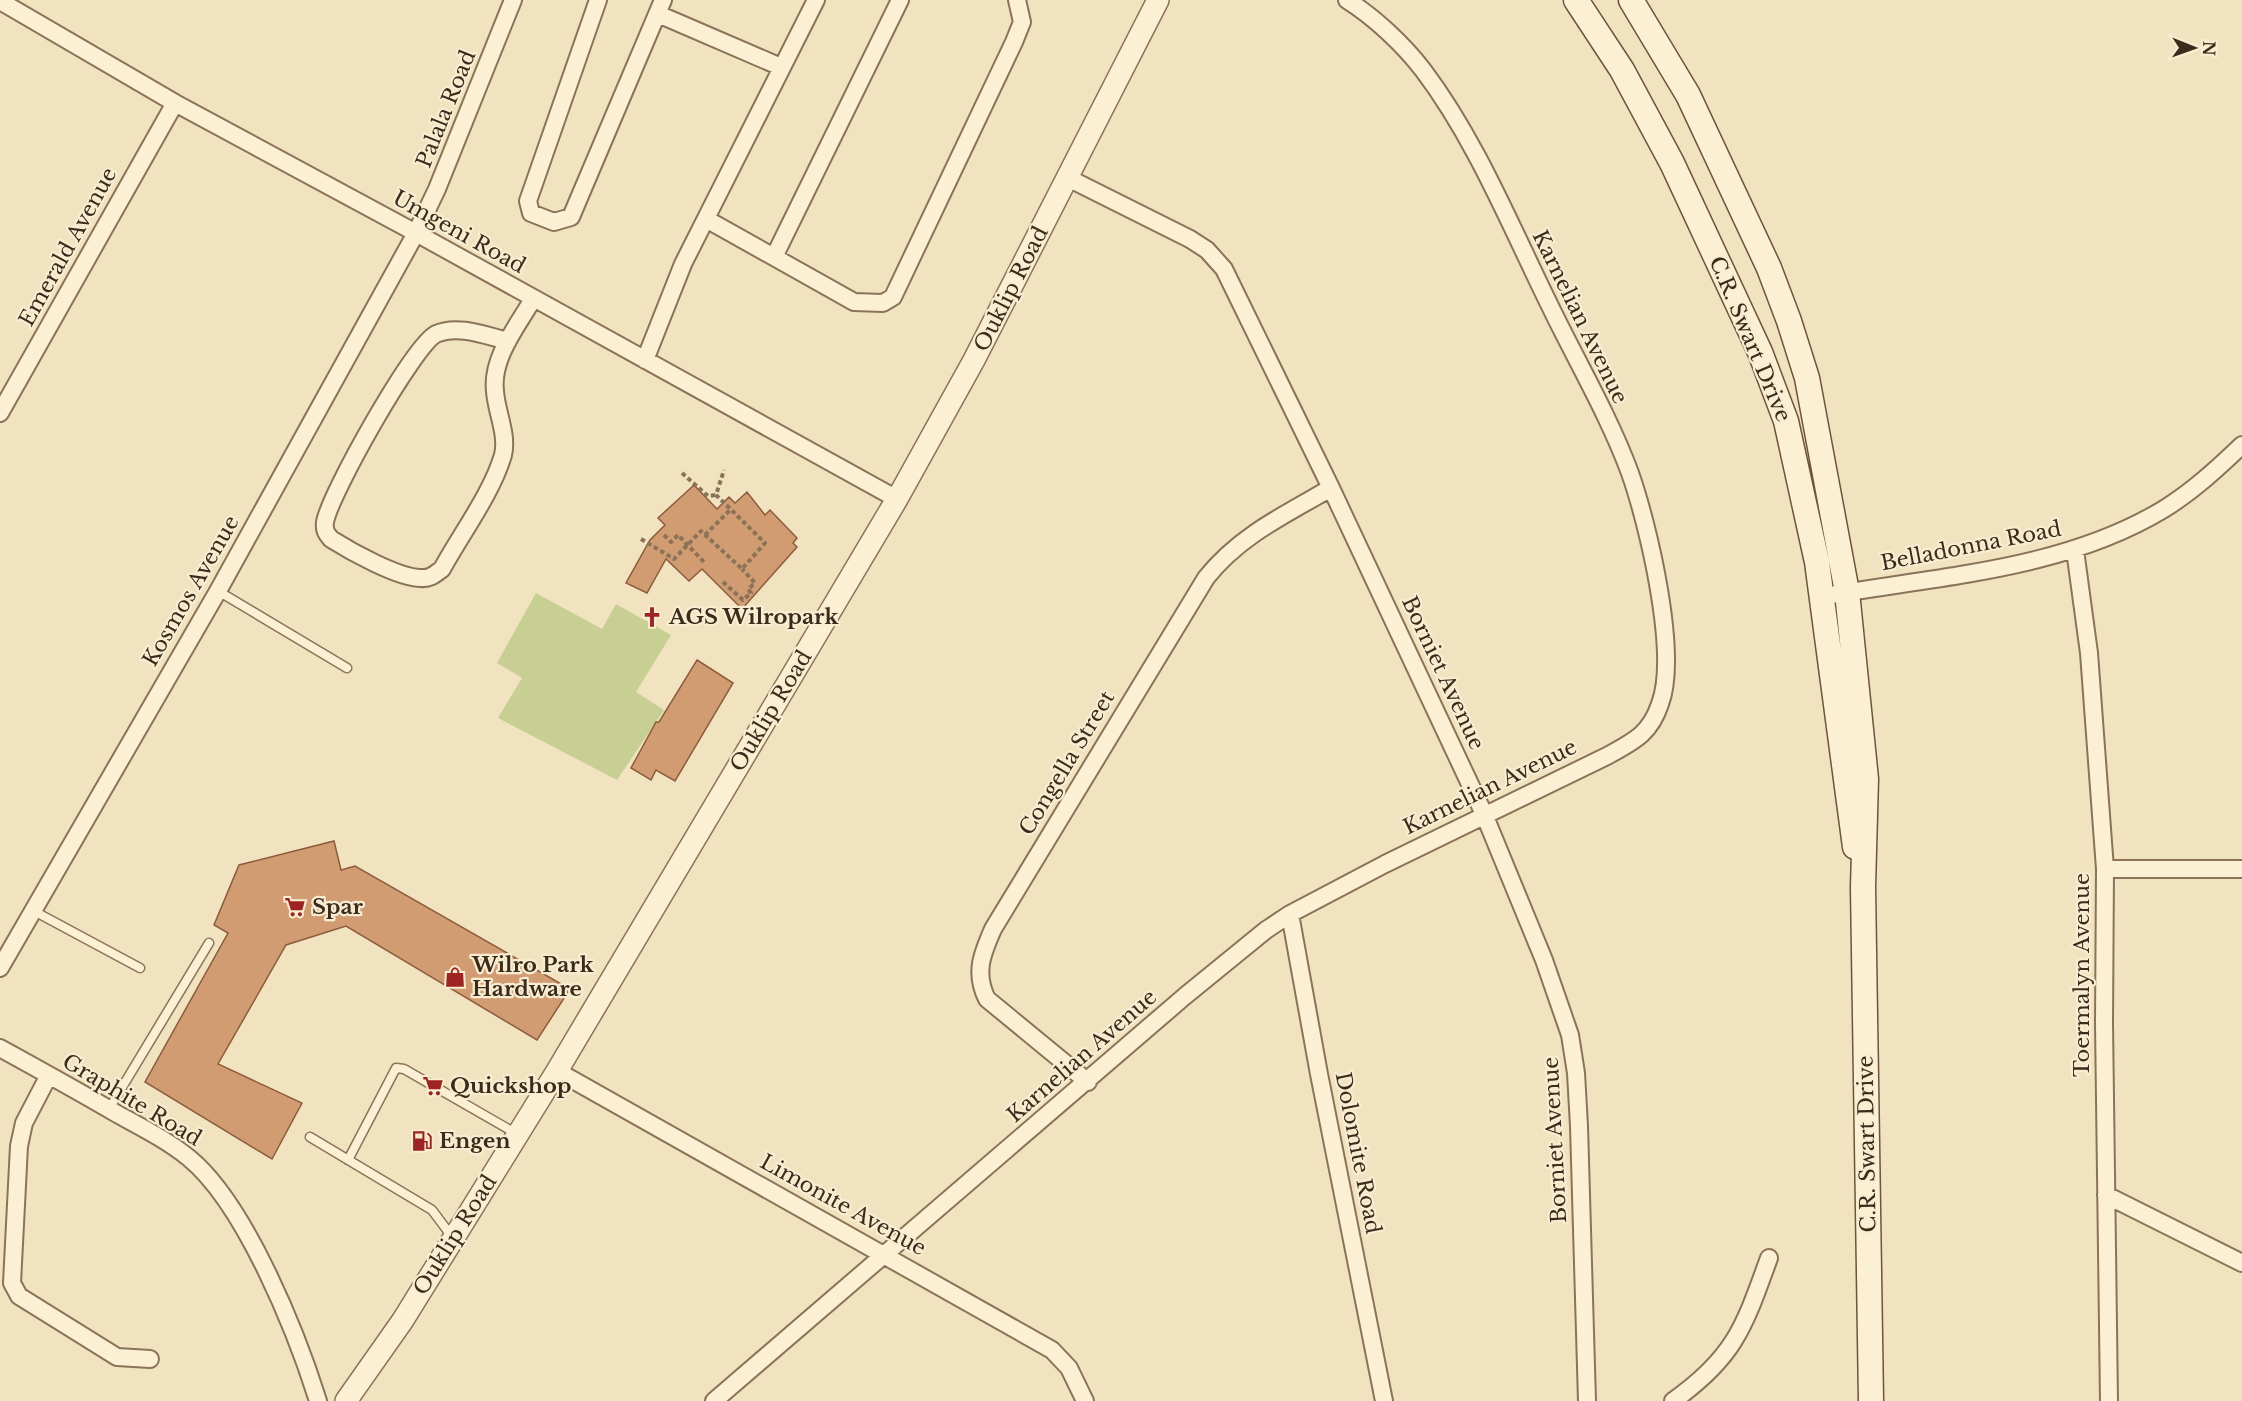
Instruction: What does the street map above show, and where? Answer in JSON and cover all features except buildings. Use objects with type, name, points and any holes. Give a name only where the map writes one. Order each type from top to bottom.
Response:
[{"type":"main road","name":"C.R. Swart Drive","points":[[1576,0],[1623,70],[1672,163],[1760,352],[1786,421],[1817,562],[1848,813],[1863,887]]},
{"type":"main road","name":"C.R. Swart Drive","points":[[1631,0],[1688,95],[1769,268],[1789,321],[1807,378],[1847,592],[1866,779],[1863,887],[1871,1401]]},
{"type":"street","name":"Palala Road","points":[[416,233],[437,189],[513,0]]},
{"type":"street","points":[[598,0],[528,201],[531,213],[554,222],[571,217],[661,7],[780,67]]},
{"type":"street","points":[[645,360],[683,264],[780,67],[816,0]]},
{"type":"street","points":[[774,257],[900,0]]},
{"type":"street","points":[[706,219],[854,302],[883,303],[893,297],[1014,42],[1022,22],[1017,0]]},
{"type":"street","name":"Ouklip Road","points":[[346,1401],[403,1320],[557,1071],[897,499],[974,360],[1158,0]]},
{"type":"street","name":"Karnelian Avenue","points":[[714,1401],[1088,1082],[1185,996],[1290,914],[1484,814],[1607,756],[1643,736],[1655,717],[1664,691],[1667,658],[1665,633],[1645,522],[1626,461],[1470,146],[1436,89],[1414,60],[1364,11],[1347,0]]},
{"type":"street","name":"Umgeni Road","points":[[0,1],[175,103],[416,233],[897,499]]},
{"type":"street","name":"Emerald Avenue","points":[[0,413],[175,103]]},
{"type":"street","name":"Borniet Avenue","points":[[1068,178],[1190,239],[1215,258],[1224,269],[1331,488],[1484,814],[1544,960],[1574,1052],[1579,1126],[1587,1401]]},
{"type":"street","name":"Kosmos Avenue","points":[[0,968],[218,591],[416,233]]},
{"type":"street","points":[[508,341],[467,331],[438,333],[417,352],[335,493],[325,523],[326,533],[331,539],[393,570],[419,579],[430,578],[442,569],[492,480],[503,453],[504,440],[494,377],[508,341],[533,298]]},
{"type":"street","name":"Belladonna Road","points":[[1820,597],[2003,566],[2075,550],[2123,530],[2164,509],[2208,477],[2242,445]]},
{"type":"street","name":"Congella Street","points":[[1088,1082],[987,999],[981,986],[980,956],[993,929],[1206,578],[1239,543],[1331,488]]},
{"type":"street","name":"Toermalyn Avenue","points":[[2075,550],[2089,653],[2105,868],[2109,1401]]},
{"type":"street","points":[[2105,868],[2241,868]]},
{"type":"street","name":"Dolomite Road","points":[[1290,914],[1321,1086],[1384,1401]]},
{"type":"street","name":"Graphite Road","points":[[0,1048],[109,1109],[190,1159],[219,1193],[249,1240],[283,1309],[318,1401]]},
{"type":"street","name":"Limonite Avenue","points":[[557,1071],[1052,1350],[1069,1368],[1085,1401]]},
{"type":"street","points":[[49,1075],[21,1134],[7,1227],[12,1283],[19,1296],[117,1357],[150,1359]]},
{"type":"street","points":[[2106,1195],[2242,1263]]},
{"type":"street","points":[[1673,1401],[1696,1383],[1733,1345],[1750,1311],[1769,1258]]},
{"type":"lane","points":[[218,591],[347,668]]},
{"type":"lane","points":[[32,910],[140,968]]},
{"type":"lane","points":[[109,1109],[209,943]]},
{"type":"lane","points":[[348,1160],[392,1072],[398,1068],[404,1069],[517,1134]]},
{"type":"lane","points":[[310,1137],[432,1210],[453,1239]]},
{"type":"path","points":[[716,495],[724,470]]},
{"type":"path","points":[[682,473],[708,496],[716,495]]},
{"type":"path","points":[[716,495],[765,543],[742,569]]},
{"type":"path","points":[[705,535],[730,510]]},
{"type":"path","points":[[641,539],[674,559],[701,531],[755,583],[748,589],[751,593],[743,600],[723,582]]},
{"type":"path","points":[[664,535],[670,542],[678,535],[705,563]]},
{"type":"green space","points":[[536,593],[602,629],[616,604],[671,635],[636,692],[664,710],[617,780],[498,718],[522,678],[497,663]]},
{"type":"place","name":"AGS Wilropark","points":[[652,617]]},
{"type":"place","name":"Spar","points":[[295,907]]},
{"type":"place","name":"Wilro Park Hardware","points":[[455,977]]},
{"type":"place","name":"Quickshop","points":[[433,1086]]},
{"type":"place","name":"Engen","points":[[422,1141]]}]
